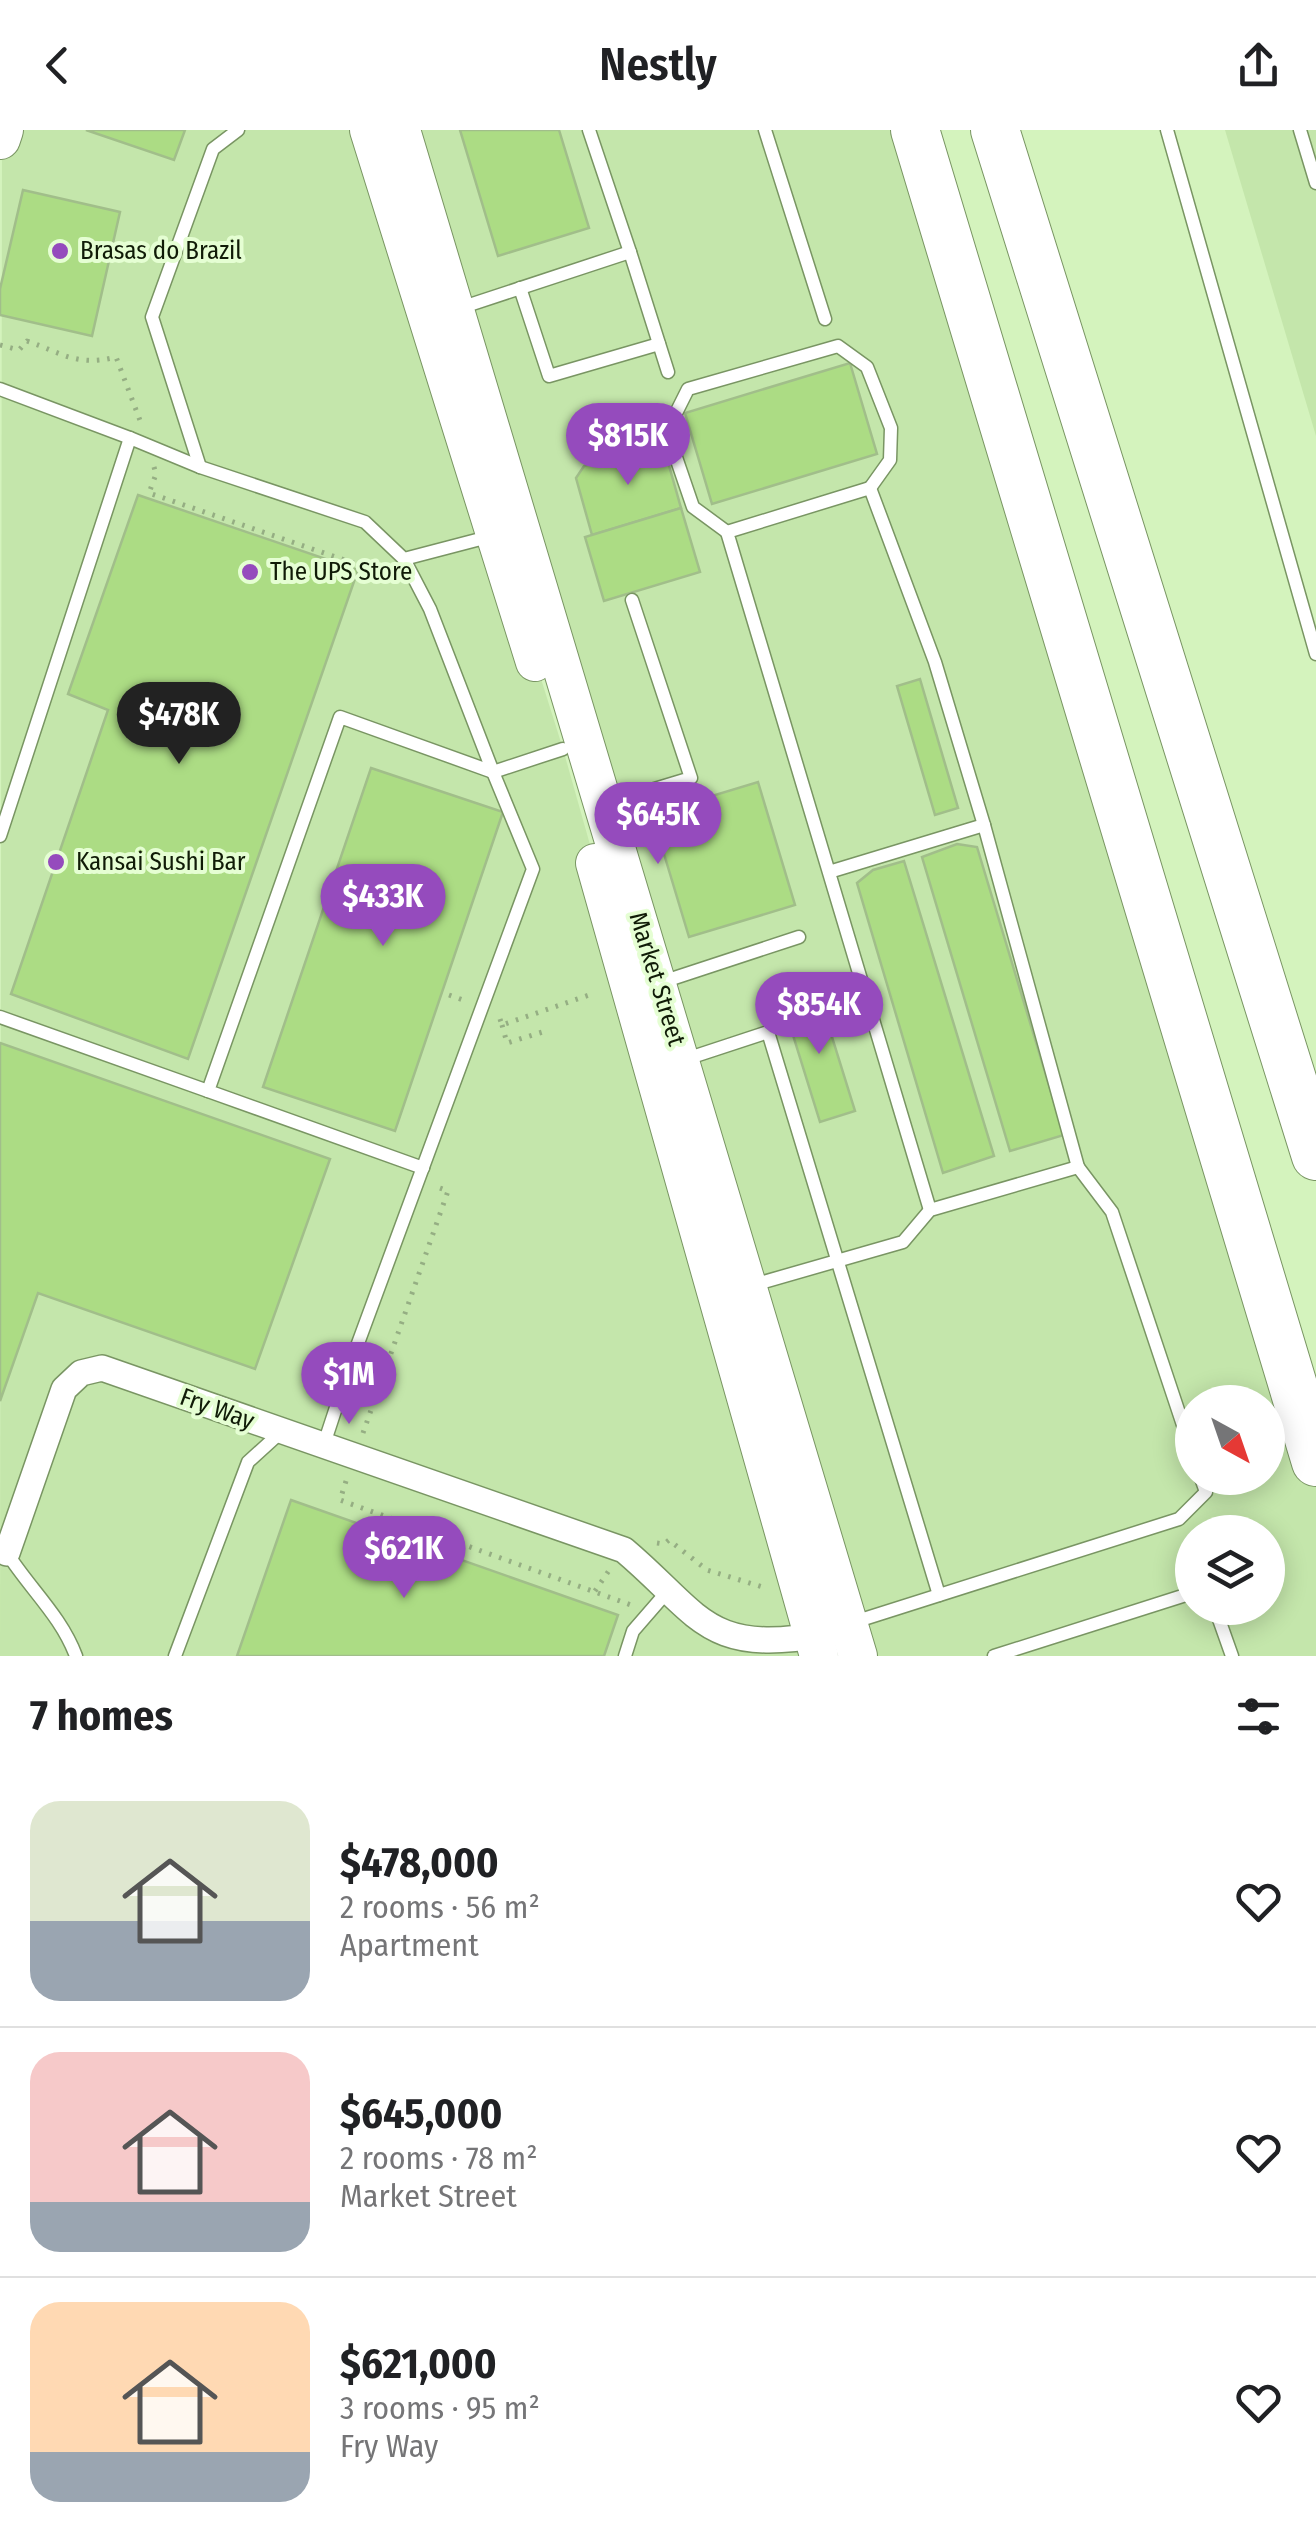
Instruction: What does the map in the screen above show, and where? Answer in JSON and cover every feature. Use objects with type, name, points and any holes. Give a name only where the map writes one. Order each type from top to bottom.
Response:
[{"type":"highway","points":[[915,130],[1316,1462]]},
{"type":"highway","points":[[996,130],[1316,1156]]},
{"type":"main road","points":[[0,139],[3,130]]},
{"type":"main road","name":"Market Street","points":[[369,130],[563,749],[816,1647]]},
{"type":"main road","points":[[382,130],[401,196],[400,230]]},
{"type":"main road","name":"Market Street","points":[[401,130],[853,1640]]},
{"type":"street","name":"Fry Way","points":[[4,1555],[64,1389],[82,1372],[102,1368],[624,1550],[700,1630],[729,1650],[753,1653],[853,1640]]},
{"type":"street","points":[[0,1526],[4,1555]]},
{"type":"lane","points":[[200,466],[152,317],[213,149],[238,130]]},
{"type":"lane","points":[[590,130],[668,372]]},
{"type":"lane","points":[[765,130],[825,318]]},
{"type":"lane","points":[[1167,130],[1316,654]]},
{"type":"lane","points":[[1300,130],[1316,183]]},
{"type":"lane","points":[[455,309],[630,252]]},
{"type":"lane","points":[[520,288],[549,376],[660,344]]},
{"type":"lane","points":[[727,532],[870,488],[890,460],[891,428],[867,367],[838,346],[688,389],[667,431],[693,508],[727,532],[930,1210]]},
{"type":"lane","points":[[0,389],[200,466],[365,522],[404,559],[430,610],[533,869],[323,1447]]},
{"type":"lane","points":[[0,836],[130,438]]},
{"type":"lane","points":[[870,488],[935,662],[1078,1167],[1112,1212],[1175,1401]]},
{"type":"lane","points":[[404,559],[494,535]]},
{"type":"lane","points":[[604,804],[690,778],[632,600]]},
{"type":"lane","points":[[208,1091],[340,716],[493,772],[563,749]]},
{"type":"lane","points":[[829,872],[984,825]]},
{"type":"lane","points":[[658,983],[800,937]]},
{"type":"lane","points":[[0,1016],[423,1168]]},
{"type":"lane","points":[[681,1060],[768,1032],[940,1594]]},
{"type":"lane","points":[[749,1286],[903,1242],[930,1210],[1078,1167]]},
{"type":"lane","points":[[175,1656],[248,1462],[281,1432]]},
{"type":"lane","points":[[853,1640],[940,1594],[1178,1519],[1203,1495]]},
{"type":"lane","points":[[4,1555],[57,1619],[76,1656]]},
{"type":"lane","points":[[624,1656],[633,1631],[666,1593]]},
{"type":"lane","points":[[994,1656],[1175,1598]]},
{"type":"lane","points":[[1221,1625],[1232,1656]]},
{"type":"path","points":[[449,994],[498,1012],[507,1043],[549,1030]]},
{"type":"path","points":[[502,1025],[592,994]]},
{"type":"shaded area","points":[[2,130],[369,130],[563,749],[819,1656],[0,1656]]},
{"type":"shaded area","points":[[401,130],[915,130],[1316,1462],[1316,1656],[858,1656]]},
{"type":"shaded area","points":[[1225,130],[1316,130],[1316,436]]},
{"type":"building","points":[[86,130],[185,130],[174,160]]},
{"type":"building","points":[[460,130],[559,130],[589,228],[498,256]]},
{"type":"building","name":"Brasas do Brazil","points":[[23,190],[120,212],[92,336],[0,315],[0,289]]},
{"type":"building","points":[[850,363],[877,454],[712,504],[685,413]]},
{"type":"building","points":[[662,441],[681,508],[592,535],[576,478],[584,466]]},
{"type":"building","points":[[138,495],[358,570],[188,1059],[11,994],[108,710],[68,694]]},
{"type":"building","points":[[681,508],[700,572],[604,601],[585,537]]},
{"type":"building","points":[[920,679],[958,808],[935,815],[897,686]]},
{"type":"building","points":[[371,768],[503,812],[395,1131],[263,1087]]},
{"type":"building","points":[[758,782],[795,905],[689,937],[652,814]]},
{"type":"building","points":[[957,844],[977,847],[1064,1135],[1010,1151],[922,857]]},
{"type":"building","points":[[904,861],[994,1156],[943,1173],[857,883],[873,870]]},
{"type":"building","points":[[818,992],[855,1111],[820,1122],[783,1003]]},
{"type":"building","points":[[0,1043],[330,1159],[255,1369],[38,1293],[0,1401]]},
{"type":"building","points":[[291,1500],[618,1615],[604,1656],[237,1656]]},
{"type":"place","name":"Brasas do Brazil","points":[[60,251]]},
{"type":"place","name":"The UPS Store","points":[[250,572]]},
{"type":"place","name":"Kansai Sushi Bar","points":[[56,862]]}]
